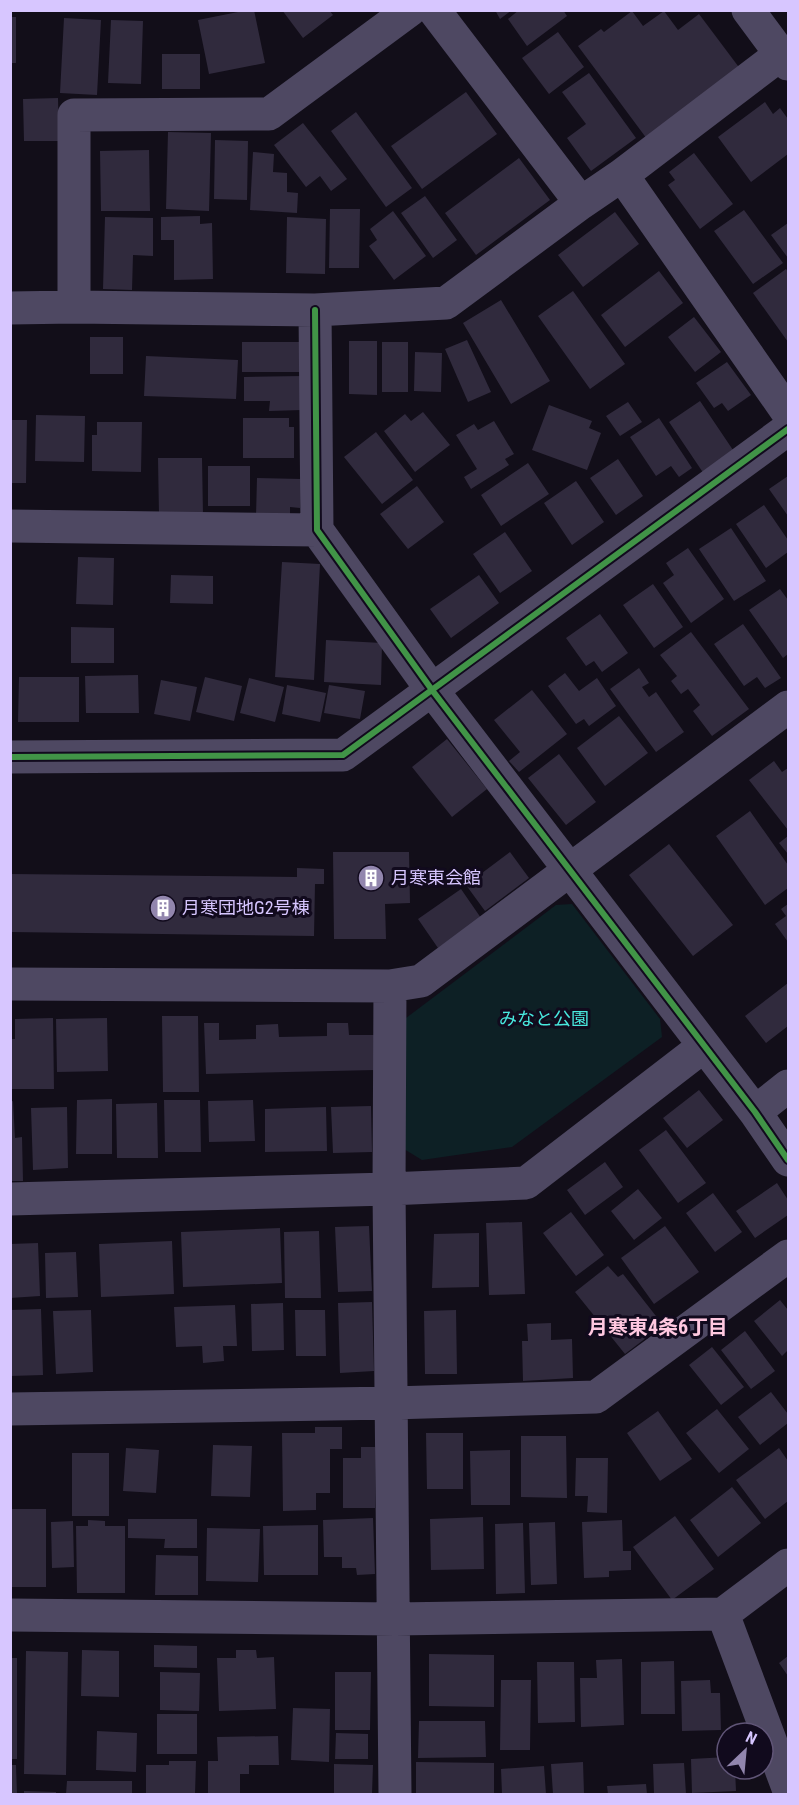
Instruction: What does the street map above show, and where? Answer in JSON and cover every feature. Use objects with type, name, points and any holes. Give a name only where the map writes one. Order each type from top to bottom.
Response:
[{"type":"street","points":[[74,307],[74,115],[269,114],[410,10]]},
{"type":"street","points":[[434,10],[581,203]]},
{"type":"street","points":[[10,308],[315,310],[446,303],[581,203],[785,59],[748,10]]},
{"type":"street","points":[[622,175],[789,413]]},
{"type":"street","points":[[315,310],[317,530],[432,690],[755,1112],[789,1160]]},
{"type":"street","points":[[10,757],[343,755],[789,429]]},
{"type":"street","points":[[10,526],[317,530]]},
{"type":"street","points":[[10,984],[390,986],[421,981],[789,707]]},
{"type":"street","points":[[390,986],[389,1189],[395,1794]]},
{"type":"street","points":[[10,1199],[526,1184],[704,1046]]},
{"type":"street","points":[[755,1112],[789,1086]]},
{"type":"street","points":[[10,1409],[392,1403],[596,1397],[789,1256]]},
{"type":"street","points":[[10,1615],[395,1619],[723,1614],[789,1565]]},
{"type":"street","points":[[723,1614],[789,1788]]},
{"type":"green space","name":"みなと公園","points":[[572,904],[660,1019],[662,1037],[512,1147],[422,1160],[404,1149],[406,1018],[556,905]]},
{"type":"building","points":[[254,10],[265,63],[209,74],[198,20]]},
{"type":"building","points":[[282,10],[329,10],[333,15],[303,38]]},
{"type":"building","points":[[495,10],[512,10],[500,19]]},
{"type":"building","points":[[519,10],[563,10],[567,16],[527,46],[508,19]]},
{"type":"building","points":[[632,11],[643,26],[664,11],[678,30],[699,14],[741,70],[647,139],[578,46],[601,29],[604,32]]},
{"type":"building","points":[[10,17],[16,17],[16,63],[10,63]]},
{"type":"building","points":[[64,18],[101,20],[97,95],[60,93]]},
{"type":"building","points":[[111,20],[143,21],[141,84],[108,83]]},
{"type":"building","points":[[558,32],[584,67],[549,94],[522,58]]},
{"type":"building","points":[[162,54],[200,54],[200,89],[162,89]]},
{"type":"building","points":[[589,73],[636,138],[591,171],[567,138],[586,124],[562,92]]},
{"type":"building","points":[[466,92],[497,134],[422,189],[391,146]]},
{"type":"building","points":[[58,98],[59,141],[24,141],[23,99]]},
{"type":"building","points":[[765,102],[773,114],[780,108],[788,119],[788,154],[751,182],[718,137]]},
{"type":"building","points":[[356,112],[412,188],[386,207],[331,131]]},
{"type":"building","points":[[303,123],[347,179],[331,191],[320,176],[306,187],[274,145]]},
{"type":"building","points":[[168,132],[211,133],[209,211],[166,209]]},
{"type":"building","points":[[215,140],[248,141],[247,200],[214,199]]},
{"type":"building","points":[[149,150],[150,211],[101,211],[100,151]]},
{"type":"building","points":[[253,152],[274,154],[273,172],[287,173],[287,192],[298,193],[297,213],[250,210]]},
{"type":"building","points":[[694,153],[733,204],[700,229],[668,185],[675,180],[669,172]]},
{"type":"building","points":[[519,158],[550,200],[476,255],[445,213]]},
{"type":"building","points":[[425,196],[457,240],[433,258],[401,213]]},
{"type":"building","points":[[330,209],[360,209],[359,268],[329,268]]},
{"type":"building","points":[[744,210],[783,263],[753,284],[714,231]]},
{"type":"building","points":[[393,211],[426,256],[394,280],[369,246],[377,240],[370,229]]},
{"type":"building","points":[[615,212],[639,244],[583,287],[558,255]]},
{"type":"building","points":[[200,216],[200,224],[212,223],[213,279],[174,280],[174,240],[161,240],[161,217]]},
{"type":"building","points":[[105,217],[153,218],[153,256],[133,255],[132,290],[103,289]]},
{"type":"building","points":[[287,217],[326,219],[325,274],[286,273]]},
{"type":"building","points":[[788,223],[788,258],[771,235]]},
{"type":"building","points":[[786,269],[788,272],[788,342],[753,293]]},
{"type":"building","points":[[659,271],[683,303],[625,347],[601,315]]},
{"type":"building","points":[[573,291],[625,364],[590,389],[538,316]]},
{"type":"building","points":[[501,300],[550,381],[511,404],[463,323]]},
{"type":"building","points":[[694,317],[721,352],[695,372],[668,337]]},
{"type":"building","points":[[90,337],[123,337],[123,374],[90,374]]},
{"type":"building","points":[[467,340],[491,392],[468,402],[445,349]]},
{"type":"building","points":[[349,341],[377,341],[377,395],[349,394]]},
{"type":"building","points":[[242,342],[300,342],[300,372],[242,372]]},
{"type":"building","points":[[382,342],[408,342],[408,392],[382,392]]},
{"type":"building","points":[[415,352],[442,353],[441,392],[414,391]]},
{"type":"building","points":[[146,356],[238,360],[236,399],[144,396]]},
{"type":"building","points":[[727,362],[751,395],[728,411],[722,403],[714,408],[696,383]]},
{"type":"building","points":[[302,376],[302,410],[269,411],[270,401],[244,401],[244,377]]},
{"type":"building","points":[[700,401],[735,453],[704,474],[669,422]]},
{"type":"building","points":[[628,402],[642,422],[620,436],[606,416]]},
{"type":"building","points":[[549,405],[592,421],[589,428],[601,433],[587,470],[532,450]]},
{"type":"building","points":[[423,412],[450,445],[415,472],[384,431],[405,414],[411,421]]},
{"type":"building","points":[[36,415],[85,416],[84,462],[35,461]]},
{"type":"building","points":[[243,418],[289,418],[289,427],[294,427],[294,458],[243,458]]},
{"type":"building","points":[[659,418],[692,468],[679,477],[671,466],[656,476],[630,437]]},
{"type":"building","points":[[10,420],[27,420],[26,483],[10,483]]},
{"type":"building","points":[[494,421],[514,454],[505,459],[509,465],[471,489],[464,477],[477,469],[456,435],[474,424],[478,430]]},
{"type":"building","points":[[97,422],[142,422],[141,472],[92,471],[92,435],[97,435]]},
{"type":"building","points":[[376,432],[413,480],[382,504],[344,457]]},
{"type":"building","points":[[158,458],[202,458],[203,515],[159,515]]},
{"type":"building","points":[[618,459],[643,496],[616,515],[590,478]]},
{"type":"building","points":[[528,463],[549,494],[501,526],[481,495]]},
{"type":"building","points":[[208,466],[250,466],[250,506],[208,506]]},
{"type":"building","points":[[788,476],[788,516],[769,489]]},
{"type":"building","points":[[257,478],[301,479],[300,508],[290,507],[290,517],[256,516]]},
{"type":"building","points":[[576,481],[604,522],[572,545],[544,503]]},
{"type":"building","points":[[417,486],[444,522],[408,549],[380,514]]},
{"type":"building","points":[[764,505],[788,540],[788,552],[766,568],[736,524]]},
{"type":"building","points":[[731,528],[766,581],[734,601],[699,549]]},
{"type":"building","points":[[505,532],[532,571],[500,593],[473,554]]},
{"type":"building","points":[[688,548],[724,599],[691,623],[663,583],[674,575],[666,563]]},
{"type":"building","points":[[78,557],[114,558],[113,605],[76,604]]},
{"type":"building","points":[[282,562],[320,564],[314,680],[275,677]]},
{"type":"building","points":[[171,575],[213,576],[213,604],[170,603]]},
{"type":"building","points":[[479,575],[499,603],[451,638],[430,609]]},
{"type":"building","points":[[653,584],[683,627],[654,648],[623,605]]},
{"type":"building","points":[[780,589],[788,600],[788,654],[783,658],[749,610]]},
{"type":"building","points":[[600,614],[628,653],[602,672],[594,661],[586,666],[566,638]]},
{"type":"building","points":[[743,624],[781,678],[765,688],[757,677],[744,686],[714,644]]},
{"type":"building","points":[[71,627],[114,628],[114,663],[71,663]]},
{"type":"building","points":[[691,632],[749,709],[712,736],[693,711],[700,705],[688,689],[681,694],[671,681],[677,676],[660,655]]},
{"type":"building","points":[[326,640],[382,643],[381,685],[324,682]]},
{"type":"building","points":[[639,668],[649,683],[642,687],[649,697],[656,692],[684,732],[656,752],[610,689]]},
{"type":"building","points":[[565,673],[579,691],[597,678],[616,706],[589,726],[584,719],[576,724],[548,686]]},
{"type":"building","points":[[138,675],[139,713],[86,713],[85,676]]},
{"type":"building","points":[[19,677],[79,677],[79,722],[18,722]]},
{"type":"building","points":[[205,677],[242,686],[234,721],[196,712]]},
{"type":"building","points":[[249,678],[284,687],[275,722],[240,713]]},
{"type":"building","points":[[161,680],[197,687],[190,721],[154,714]]},
{"type":"building","points":[[287,685],[326,693],[320,722],[282,714]]},
{"type":"building","points":[[329,685],[365,691],[360,719],[324,713]]},
{"type":"building","points":[[532,690],[567,734],[519,772],[509,761],[520,752],[494,720]]},
{"type":"building","points":[[619,716],[648,753],[605,786],[577,748]]},
{"type":"building","points":[[447,739],[487,789],[452,817],[412,767]]},
{"type":"building","points":[[559,754],[596,802],[566,825],[528,778]]},
{"type":"building","points":[[774,761],[782,772],[788,768],[788,830],[749,780]]},
{"type":"building","points":[[750,811],[788,865],[788,888],[765,905],[716,836]]},
{"type":"building","points":[[788,836],[788,854],[779,843]]},
{"type":"building","points":[[669,844],[733,925],[693,956],[629,875]]},
{"type":"building","name":"月寒東会館","points":[[333,852],[409,852],[410,903],[385,904],[386,939],[334,939]]},
{"type":"building","points":[[510,852],[529,878],[485,911],[466,885]]},
{"type":"building","name":"月寒団地G2号棟","points":[[297,868],[324,869],[324,884],[315,884],[314,936],[10,932],[10,874],[297,877]]},
{"type":"building","points":[[461,889],[481,918],[438,948],[418,919]]},
{"type":"building","points":[[788,904],[788,942],[775,924],[786,916],[781,909]]},
{"type":"building","points":[[788,983],[788,1026],[766,1043],[745,1016]]},
{"type":"building","points":[[162,1016],[198,1016],[199,1092],[163,1092]]},
{"type":"building","points":[[53,1018],[54,1089],[10,1089],[10,1039],[15,1039],[15,1019]]},
{"type":"building","points":[[107,1018],[108,1071],[57,1072],[56,1019]]},
{"type":"building","points":[[204,1023],[219,1023],[219,1040],[256,1039],[256,1025],[278,1024],[279,1037],[327,1036],[327,1023],[348,1023],[349,1035],[374,1035],[375,1070],[206,1074]]},
{"type":"building","points":[[699,1090],[723,1120],[687,1148],[663,1118]]},
{"type":"building","points":[[112,1099],[112,1154],[76,1154],[77,1100]]},
{"type":"building","points":[[164,1100],[200,1100],[201,1152],[165,1152]]},
{"type":"building","points":[[253,1100],[255,1141],[209,1142],[208,1101]]},
{"type":"building","points":[[13,1101],[15,1138],[22,1137],[23,1181],[10,1181],[10,1102]]},
{"type":"building","points":[[157,1103],[158,1158],[117,1158],[116,1104]]},
{"type":"building","points":[[371,1106],[372,1152],[333,1153],[331,1107]]},
{"type":"building","points":[[67,1107],[68,1168],[33,1170],[31,1108]]},
{"type":"building","points":[[326,1107],[327,1151],[265,1152],[265,1109]]},
{"type":"building","points":[[666,1130],[706,1183],[678,1203],[639,1150]]},
{"type":"building","points":[[605,1162],[623,1187],[585,1215],[567,1190]]},
{"type":"building","points":[[777,1183],[788,1200],[788,1215],[755,1238],[736,1211]]},
{"type":"building","points":[[638,1189],[662,1218],[634,1240],[611,1211]]},
{"type":"building","points":[[713,1193],[742,1232],[715,1252],[686,1213]]},
{"type":"building","points":[[571,1212],[604,1255],[576,1276],[543,1233]]},
{"type":"building","points":[[522,1222],[525,1294],[489,1295],[486,1223]]},
{"type":"building","points":[[369,1226],[372,1291],[338,1292],[335,1227]]},
{"type":"building","points":[[665,1226],[699,1272],[654,1304],[621,1258]]},
{"type":"building","points":[[280,1228],[282,1283],[183,1287],[181,1232]]},
{"type":"building","points":[[319,1231],[321,1298],[285,1298],[284,1232]]},
{"type":"building","points":[[479,1233],[479,1287],[432,1288],[434,1234]]},
{"type":"building","points":[[172,1241],[174,1294],[101,1297],[99,1244]]},
{"type":"building","points":[[38,1243],[40,1296],[10,1298],[10,1244]]},
{"type":"building","points":[[76,1252],[78,1297],[46,1298],[45,1253]]},
{"type":"building","points":[[608,1266],[618,1277],[623,1274],[663,1325],[625,1354],[575,1292]]},
{"type":"building","points":[[780,1300],[788,1310],[788,1350],[782,1356],[754,1321]]},
{"type":"building","points":[[372,1302],[374,1371],[340,1373],[338,1303]]},
{"type":"building","points":[[283,1303],[284,1350],[252,1351],[251,1304]]},
{"type":"building","points":[[235,1305],[237,1346],[223,1346],[224,1361],[203,1363],[202,1346],[176,1347],[174,1307]]},
{"type":"building","points":[[41,1309],[43,1375],[10,1376],[10,1310]]},
{"type":"building","points":[[91,1310],[93,1372],[56,1374],[53,1311]]},
{"type":"building","points":[[295,1310],[325,1310],[326,1356],[296,1356]]},
{"type":"building","points":[[456,1310],[457,1374],[425,1374],[424,1311]]},
{"type":"building","points":[[551,1323],[551,1340],[572,1339],[573,1378],[523,1381],[522,1341],[528,1341],[527,1324]]},
{"type":"building","points":[[745,1331],[775,1371],[751,1389],[721,1350]]},
{"type":"building","points":[[712,1347],[744,1387],[721,1405],[689,1365]]},
{"type":"building","points":[[771,1392],[788,1414],[788,1423],[760,1445],[738,1417]]},
{"type":"building","points":[[717,1409],[749,1449],[719,1473],[686,1433]]},
{"type":"building","points":[[658,1411],[692,1459],[660,1481],[627,1433]]},
{"type":"building","points":[[315,1427],[342,1427],[342,1449],[330,1449],[330,1493],[316,1493],[316,1510],[283,1511],[282,1433],[315,1433]]},
{"type":"building","points":[[426,1433],[463,1433],[463,1489],[427,1489]]},
{"type":"building","points":[[521,1436],[566,1436],[567,1498],[521,1497]]},
{"type":"building","points":[[213,1445],[252,1446],[250,1497],[211,1496]]},
{"type":"building","points":[[361,1447],[375,1447],[375,1508],[343,1508],[343,1458],[361,1458]]},
{"type":"building","points":[[126,1448],[159,1450],[156,1493],[123,1491]]},
{"type":"building","points":[[779,1448],[788,1461],[788,1501],[765,1519],[736,1480]]},
{"type":"building","points":[[510,1450],[510,1505],[471,1505],[470,1451]]},
{"type":"building","points":[[72,1453],[109,1453],[109,1516],[72,1516]]},
{"type":"building","points":[[576,1458],[608,1458],[607,1513],[587,1512],[588,1496],[575,1496]]},
{"type":"building","points":[[732,1487],[761,1523],[718,1557],[690,1520]]},
{"type":"building","points":[[10,1509],[46,1509],[46,1587],[10,1587]]},
{"type":"building","points":[[675,1516],[714,1569],[672,1600],[633,1547]]},
{"type":"building","points":[[483,1517],[484,1569],[431,1570],[430,1519]]},
{"type":"building","points":[[373,1518],[375,1574],[357,1575],[356,1568],[342,1568],[342,1557],[324,1557],[323,1520]]},
{"type":"building","points":[[128,1519],[197,1519],[197,1548],[164,1548],[165,1539],[128,1538]]},
{"type":"building","points":[[88,1520],[105,1521],[105,1526],[125,1526],[125,1593],[77,1593],[76,1526],[88,1526]]},
{"type":"building","points":[[622,1520],[623,1551],[631,1551],[631,1570],[609,1571],[609,1577],[584,1578],[582,1522]]},
{"type":"building","points":[[73,1521],[74,1567],[52,1568],[51,1522]]},
{"type":"building","points":[[555,1522],[557,1584],[531,1585],[529,1523]]},
{"type":"building","points":[[523,1523],[525,1593],[496,1594],[495,1524]]},
{"type":"building","points":[[318,1525],[318,1575],[264,1575],[263,1526]]},
{"type":"building","points":[[207,1528],[260,1529],[258,1582],[206,1581]]},
{"type":"building","points":[[156,1555],[198,1556],[198,1595],[155,1595]]},
{"type":"building","points":[[154,1645],[197,1646],[197,1668],[154,1667]]},
{"type":"building","points":[[82,1650],[119,1651],[119,1697],[81,1696]]},
{"type":"building","points":[[236,1650],[256,1650],[257,1658],[274,1657],[276,1709],[219,1711],[217,1658],[236,1658]]},
{"type":"building","points":[[26,1651],[68,1652],[66,1775],[24,1774]]},
{"type":"building","points":[[429,1654],[494,1655],[494,1707],[429,1706]]},
{"type":"building","points":[[788,1656],[788,1676],[779,1663]]},
{"type":"building","points":[[10,1658],[17,1658],[17,1759],[10,1759]]},
{"type":"building","points":[[622,1659],[624,1725],[581,1727],[580,1678],[597,1678],[596,1660]]},
{"type":"building","points":[[674,1661],[675,1714],[641,1714],[641,1662]]},
{"type":"building","points":[[537,1662],[574,1662],[575,1722],[538,1723]]},
{"type":"building","points":[[160,1672],[200,1673],[199,1711],[160,1710]]},
{"type":"building","points":[[335,1672],[371,1672],[370,1730],[335,1730]]},
{"type":"building","points":[[501,1680],[531,1680],[530,1750],[500,1750]]},
{"type":"building","points":[[710,1680],[711,1693],[720,1693],[721,1721],[715,1721],[715,1730],[682,1731],[681,1681]]},
{"type":"building","points":[[293,1708],[330,1709],[329,1762],[291,1760]]},
{"type":"building","points":[[157,1714],[197,1714],[197,1754],[157,1754]]},
{"type":"building","points":[[419,1721],[485,1721],[486,1757],[418,1758]]},
{"type":"building","points":[[97,1731],[137,1733],[136,1772],[96,1770]]},
{"type":"building","points":[[336,1733],[368,1734],[368,1759],[335,1759]]},
{"type":"building","points":[[278,1736],[279,1765],[249,1765],[249,1774],[240,1774],[240,1794],[208,1794],[208,1761],[218,1761],[217,1737]]},
{"type":"building","points":[[715,1758],[715,1781],[736,1781],[736,1791],[692,1793],[691,1759]]},
{"type":"building","points":[[169,1761],[196,1761],[195,1794],[146,1794],[146,1765],[169,1765]]},
{"type":"building","points":[[416,1762],[494,1763],[494,1794],[416,1794]]},
{"type":"building","points":[[583,1762],[584,1794],[553,1794],[551,1764]]},
{"type":"building","points":[[684,1763],[686,1794],[654,1794],[653,1764]]},
{"type":"building","points":[[334,1764],[373,1765],[372,1794],[334,1794]]},
{"type":"building","points":[[10,1765],[16,1765],[17,1794],[10,1794]]},
{"type":"building","points":[[544,1766],[546,1794],[502,1794],[501,1769]]},
{"type":"building","points":[[67,1781],[132,1781],[132,1794],[66,1794]]},
{"type":"building","points":[[646,1784],[647,1794],[608,1794],[607,1786]]},
{"type":"building","points":[[24,1791],[56,1792],[56,1794],[24,1794]]},
{"type":"cycle path","points":[[315,310],[317,530],[432,690],[755,1112],[788,1160]]},
{"type":"cycle path","points":[[10,757],[343,755],[788,429]]},
{"type":"place","name":"月寒東会館","points":[[371,878]]},
{"type":"place","name":"月寒団地G2号棟","points":[[163,908]]},
{"type":"district","name":"月寒東4条6丁目","points":[[658,1327]]}]
